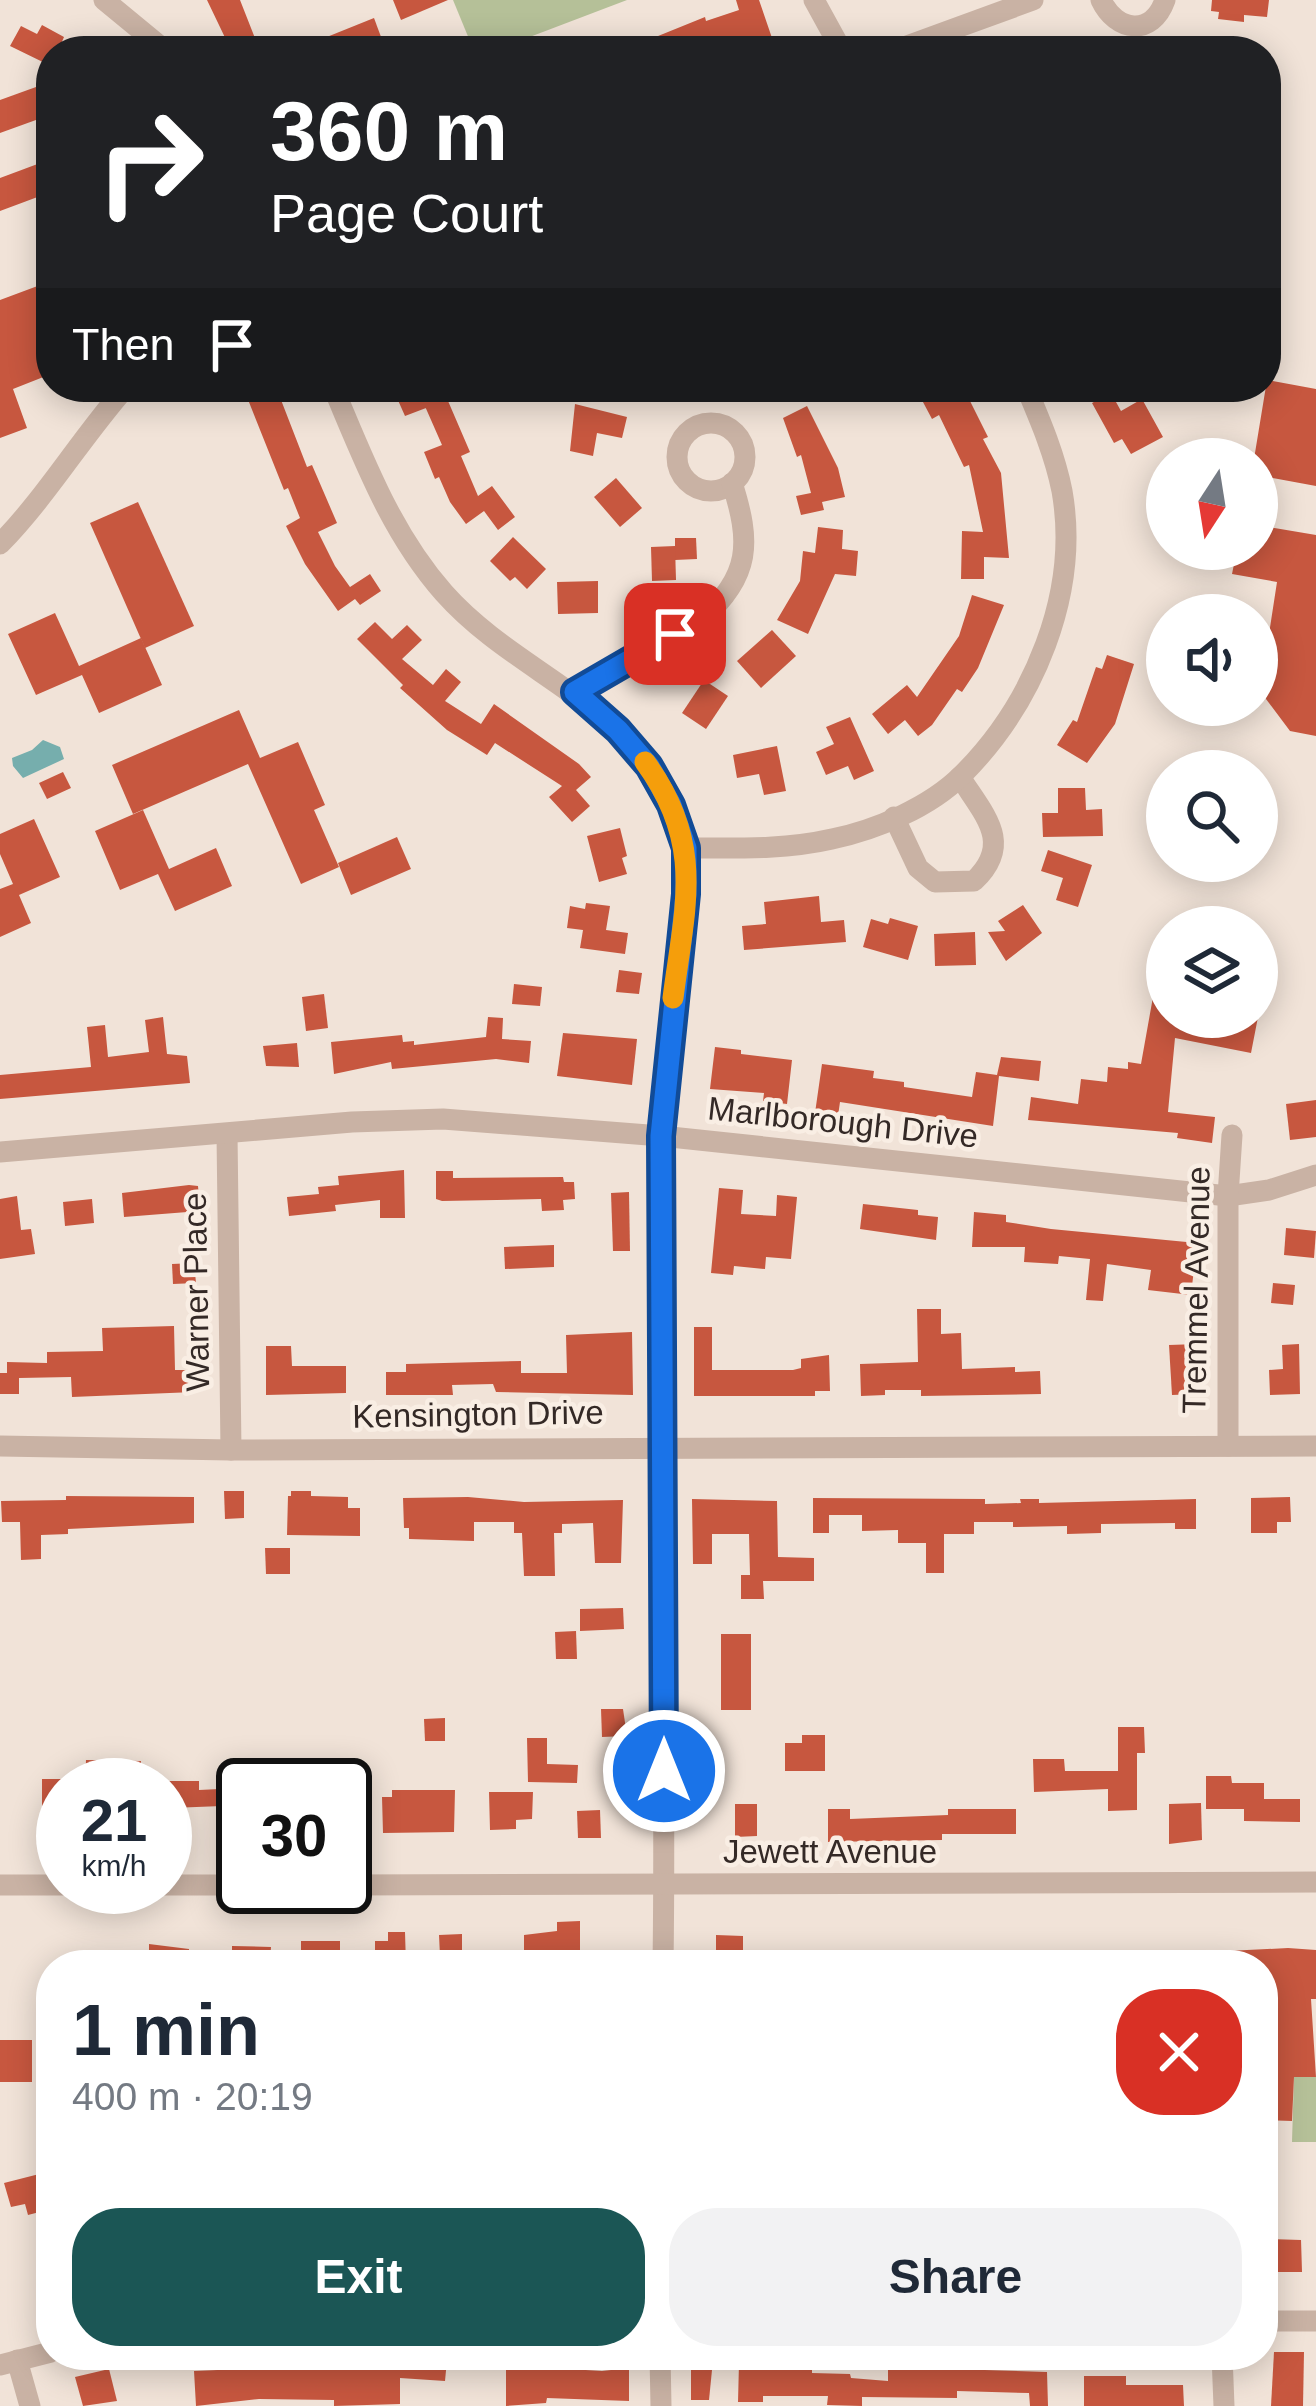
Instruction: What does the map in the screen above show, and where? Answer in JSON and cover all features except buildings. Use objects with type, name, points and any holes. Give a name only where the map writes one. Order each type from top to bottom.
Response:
[{"type":"street","points":[[104,0],[148,36]]},
{"type":"street","points":[[814,0],[834,36]]},
{"type":"street","points":[[934,36],[1033,0]]},
{"type":"street","points":[[1101,0],[1110,17],[1124,25],[1143,26],[1160,14],[1165,0]]},
{"type":"street","points":[[0,544],[32,512],[112,402]]},
{"type":"street","points":[[339,402],[387,514],[419,562],[446,596],[503,647],[575,692],[618,730],[649,766],[671,805],[686,848],[686,894],[661,1136],[663,1950]]},
{"type":"street","points":[[686,848],[778,848],[836,838],[930,800],[960,777],[996,736],[1028,686],[1054,622],[1064,559],[1062,490],[1032,402]]},
{"type":"street","points":[[575,692],[702,619],[719,604],[740,568],[746,543],[731,483]]},
{"type":"street","points":[[894,817],[918,868],[935,882],[974,881],[989,867],[995,851],[993,830],[960,777]]},
{"type":"street","name":"Marlborough Drive","points":[[0,1152],[352,1121],[443,1119],[661,1136],[1228,1196],[1269,1190],[1316,1175]]},
{"type":"street","name":"Warner Place","points":[[227,1134],[231,1450]]},
{"type":"street","name":"Tremmel Avenue","points":[[1228,1446],[1232,1135]]},
{"type":"street","name":"Kensington Drive","points":[[0,1446],[231,1450],[1316,1446]]},
{"type":"street","name":"Jewett Avenue","points":[[372,1885],[1316,1882]]},
{"type":"street","points":[[0,1885],[36,1885]]},
{"type":"street","points":[[1278,2321],[1316,2321]]},
{"type":"street","points":[[9,2363],[30,2406]]},
{"type":"street","points":[[660,2370],[661,2406]]},
{"type":"street","points":[[1223,2370],[1224,2406]]},
{"type":"green space","points":[[453,0],[627,0],[532,36],[468,36]]},
{"type":"green space","points":[[1294,2077],[1316,2077],[1316,2142],[1292,2142]]},
{"type":"water","points":[[43,740],[60,747],[64,759],[23,778],[12,758]]},
{"type":"slow traffic","points":[[645,762],[671,805],[686,848],[686,894],[673,998]]},
{"type":"route","points":[[664,1771],[661,1136],[686,894],[686,848],[671,805],[649,766],[575,692],[675,634]]}]
